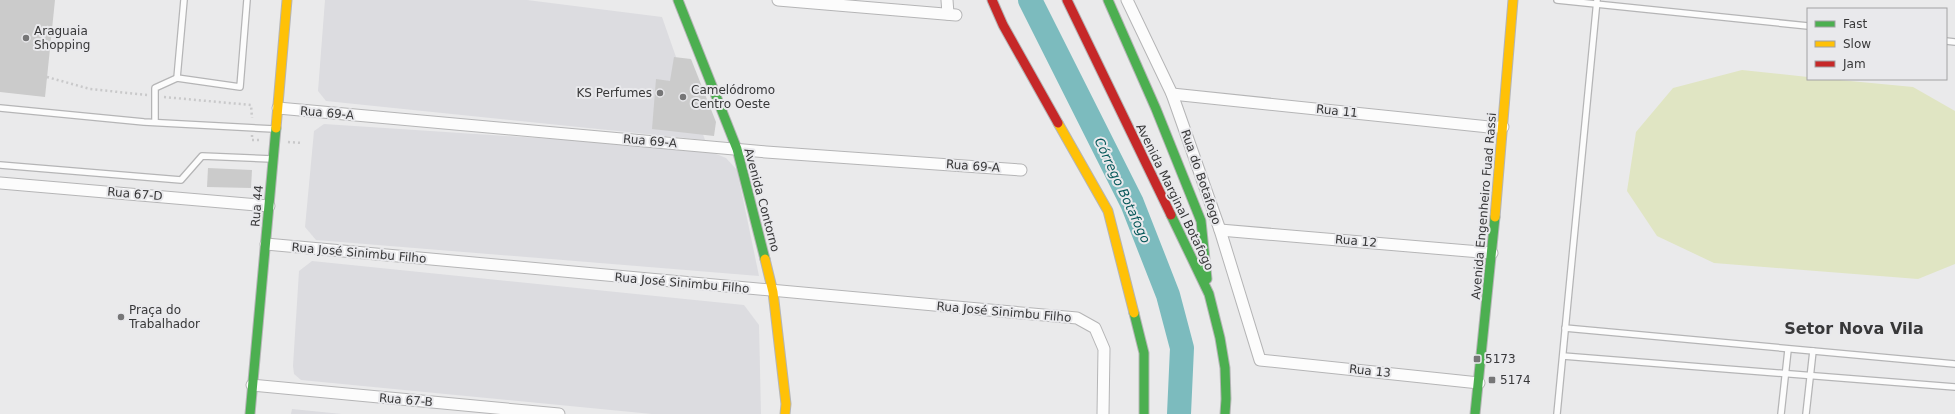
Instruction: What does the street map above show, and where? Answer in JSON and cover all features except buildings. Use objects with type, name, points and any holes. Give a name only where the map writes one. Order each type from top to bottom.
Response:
[{"type":"main road","name":"Rua 44","points":[[250,414],[270,206],[287,0]]},
{"type":"main road","name":"Avenida Contorno","points":[[678,0],[737,149],[773,292],[786,404],[785,414]]},
{"type":"main road","points":[[992,0],[1003,26],[1108,211],[1144,353],[1144,414]]},
{"type":"main road","name":"Avenida Marginal Botafogo","points":[[1068,0],[1208,294],[1221,338],[1226,380],[1225,414]]},
{"type":"main road","points":[[1108,0],[1156,108],[1200,222],[1208,294]]},
{"type":"main road","name":"Avenida Engenheiro Fuad Rassi","points":[[1476,414],[1492,253],[1514,0]]},
{"type":"street","points":[[778,0],[952,14],[947,0]]},
{"type":"street","name":"Rua do Botafogo","points":[[1127,0],[1172,94],[1220,230],[1260,360]]},
{"type":"street","name":"Rua 11","points":[[1172,94],[1488,127],[1503,127]]},
{"type":"street","name":"Rua 69-A","points":[[278,108],[737,149],[1021,170]]},
{"type":"street","name":"Rua 67-D","points":[[0,183],[270,206]]},
{"type":"street","name":"Rua 12","points":[[1220,230],[1492,253]]},
{"type":"street","name":"Rua José Sinimbu Filho","points":[[266,244],[773,292],[1077,318],[1095,328],[1104,349],[1104,414]]},
{"type":"street","name":"Rua 13","points":[[1260,360],[1479,383]]},
{"type":"street","name":"Rua 67-B","points":[[252,385],[559,414]]},
{"type":"lane","points":[[177,78],[184,0]]},
{"type":"lane","points":[[155,122],[156,88],[177,78],[240,87],[247,0]]},
{"type":"lane","points":[[1557,0],[1597,2],[1807,26]]},
{"type":"lane","points":[[1557,414],[1597,2]]},
{"type":"lane","points":[[0,108],[155,122],[276,129]]},
{"type":"lane","points":[[0,166],[181,180],[202,156],[273,159]]},
{"type":"lane","points":[[1565,328],[1788,350],[1955,364]]},
{"type":"lane","points":[[1781,414],[1788,350]]},
{"type":"lane","points":[[1806,414],[1812,351]]},
{"type":"lane","points":[[1562,356],[1955,387]]},
{"type":"path","points":[[47,77],[90,89],[251,105],[252,140],[302,143]]},
{"type":"shaded area","points":[[325,0],[527,0],[662,17],[705,140],[326,101],[318,91]]},
{"type":"shaded area","points":[[324,124],[704,149],[726,158],[737,170],[759,276],[316,240],[305,227],[314,131]]},
{"type":"shaded area","points":[[312,261],[744,305],[759,325],[761,414],[652,414],[301,380],[294,374],[293,366],[299,271]]},
{"type":"shaded area","points":[[292,409],[342,414],[291,414]]},
{"type":"green space","points":[[1742,70],[1807,77],[1807,80],[1840,80],[1913,87],[1955,111],[1955,264],[1918,279],[1714,263],[1657,236],[1627,191],[1636,132],[1673,88]]},
{"type":"waterway","name":"Córrego Botafogo","points":[[1030,0],[1132,203],[1168,295],[1182,348],[1179,414]]},
{"type":"traffic: fast","points":[[678,0],[737,149],[765,259]]},
{"type":"traffic: fast","points":[[1108,0],[1156,109],[1201,221],[1207,279]]},
{"type":"traffic: fast","points":[[250,414],[276,128]]},
{"type":"traffic: fast","points":[[1171,215],[1209,294],[1220,338],[1225,368],[1225,414]]},
{"type":"traffic: fast","points":[[1475,414],[1495,217]]},
{"type":"traffic: fast","points":[[1134,313],[1144,353],[1144,414]]},
{"type":"traffic: slow","points":[[276,128],[287,0]]},
{"type":"traffic: slow","points":[[1495,217],[1513,0]]},
{"type":"traffic: slow","points":[[1058,123],[1108,211],[1134,313]]},
{"type":"traffic: slow","points":[[765,259],[773,292],[786,404],[785,414]]},
{"type":"traffic: jam","points":[[992,0],[1003,25],[1058,123]]},
{"type":"traffic: jam","points":[[1067,0],[1171,215]]},
{"type":"place","name":"Araguaia Shopping","points":[[26,38]]},
{"type":"place","name":"KS Perfumes","points":[[660,93]]},
{"type":"place","name":"Camelódromo Centro Oeste","points":[[683,97]]},
{"type":"place","name":"Praça do Trabalhador","points":[[121,317]]},
{"type":"place","name":"5173","points":[[1477,359]]},
{"type":"place","name":"5174","points":[[1492,380]]},
{"type":"district","name":"Setor Nova Vila","points":[[1854,328]]}]
